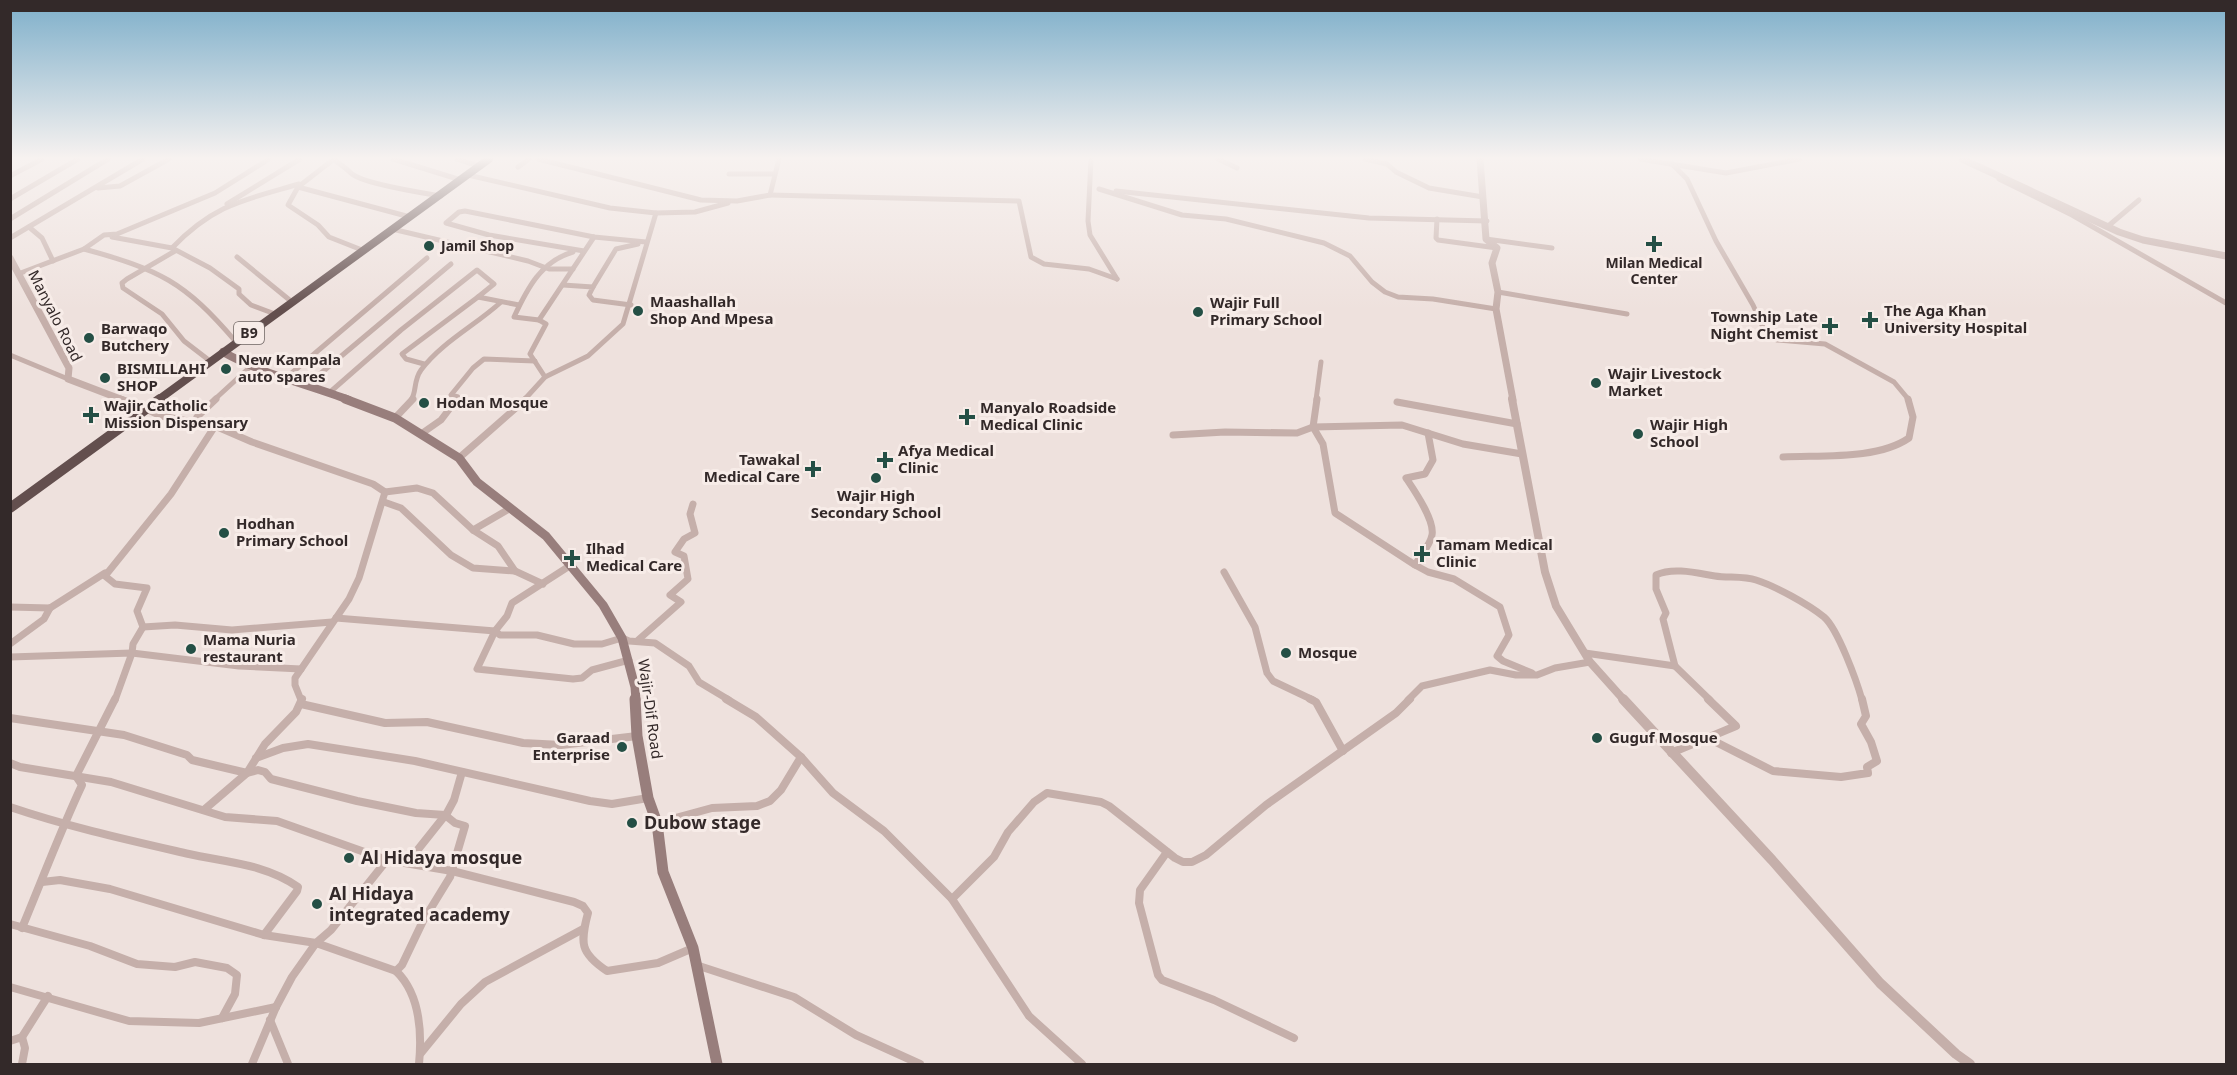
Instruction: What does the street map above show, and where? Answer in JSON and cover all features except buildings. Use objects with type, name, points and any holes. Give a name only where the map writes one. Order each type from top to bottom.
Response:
[{"type":"highway","name":"B9","points":[[10,508],[144,408],[422,209]]},
{"type":"main road","name":"Wajir-Dif Road","points":[[223,352],[250,368],[308,384],[395,418],[459,458],[477,482],[546,536],[603,605],[622,638],[629,660],[635,687],[638,736],[648,798],[657,823],[663,872],[693,948],[717,1065]]},
{"type":"street","points":[[10,219],[26,209]]},
{"type":"street","points":[[10,238],[56,209]]},
{"type":"street","points":[[18,274],[84,249],[104,235],[117,234],[178,209]]},
{"type":"street","points":[[210,361],[184,341],[162,314],[123,288],[122,283],[174,249],[192,228],[220,209]]},
{"type":"street","points":[[295,209],[318,225],[329,237],[362,250]]},
{"type":"street","points":[[387,209],[410,217]]},
{"type":"street","points":[[621,209],[656,213],[695,212],[706,209]]},
{"type":"street","points":[[1021,209],[1031,257],[1035,260],[1089,269],[1117,279],[1090,235],[1089,209]]},
{"type":"street","points":[[1163,209],[1182,215],[1226,219],[1324,243],[1350,256],[1372,282],[1385,292],[1398,297],[1496,309]]},
{"type":"street","points":[[1281,209],[1369,219],[1487,221]]},
{"type":"street","points":[[1485,209],[1486,239]]},
{"type":"street","points":[[1701,209],[1716,242],[1753,305],[1766,334],[1777,340],[1826,344],[1894,381],[1908,398],[1913,417],[1909,438],[1900,444],[1883,452],[1783,457]]},
{"type":"street","points":[[2061,209],[2226,303]]},
{"type":"street","points":[[2071,209],[2144,240],[2226,256]]},
{"type":"street","points":[[2107,226],[2128,209]]},
{"type":"street","points":[[584,251],[460,228],[446,223],[459,212],[465,211],[594,237],[646,242]]},
{"type":"street","points":[[459,458],[533,392],[545,377],[582,360],[623,324],[631,305],[646,242],[656,213]]},
{"type":"street","points":[[1437,219],[1436,238],[1438,240],[1497,248]]},
{"type":"street","points":[[28,227],[47,246],[53,261]]},
{"type":"street","points":[[392,229],[549,268],[573,269]]},
{"type":"street","points":[[104,235],[174,249],[221,275],[239,289],[239,294],[251,305],[275,314]]},
{"type":"street","points":[[539,320],[594,237]]},
{"type":"street","points":[[1486,239],[1497,248]]},
{"type":"street","points":[[1486,239],[1552,248]]},
{"type":"street","points":[[631,305],[593,300],[588,296],[616,249],[646,242]]},
{"type":"street","points":[[1497,248],[1492,263],[1498,292],[1496,309],[1540,548],[1556,606],[1590,662],[1671,753],[1772,860],[1880,983],[1970,1065]]},
{"type":"street","points":[[84,249],[147,267],[171,279],[193,295],[236,342]]},
{"type":"street","points":[[545,377],[530,354],[546,324],[539,320],[514,317],[519,305],[547,266],[561,254],[584,251]]},
{"type":"street","points":[[237,257],[249,264],[279,293],[292,302]]},
{"type":"street","name":"Manyalo Road","points":[[10,258],[69,368],[68,379],[144,408]]},
{"type":"street","points":[[287,377],[427,258]]},
{"type":"street","points":[[308,384],[452,264]]},
{"type":"street","points":[[329,393],[401,330],[477,270],[494,284],[402,354],[406,359],[424,364]]},
{"type":"street","points":[[563,285],[593,287]]},
{"type":"street","points":[[1498,292],[1627,314]]},
{"type":"street","points":[[478,297],[519,305]]},
{"type":"street","points":[[395,418],[414,397],[414,381],[424,364],[501,302]]},
{"type":"street","points":[[10,355],[68,379]]},
{"type":"street","points":[[421,434],[441,420],[458,397],[451,395],[473,368],[484,359],[535,361]]},
{"type":"street","points":[[1321,362],[1313,427],[1323,444],[1332,483],[1332,508],[1335,513],[1371,539],[1415,565],[1467,585],[1500,607],[1509,635],[1497,656],[1503,661],[1537,675]]},
{"type":"street","points":[[202,422],[197,417],[201,412],[250,368]]},
{"type":"street","points":[[1397,402],[1517,424]]},
{"type":"street","points":[[144,408],[161,416],[215,426],[252,442],[374,484],[385,492],[425,489],[433,493],[473,530],[498,546],[515,571]]},
{"type":"street","points":[[1173,435],[1225,432],[1297,433],[1313,427],[1402,425],[1463,444],[1522,454]]},
{"type":"street","points":[[10,644],[44,619],[50,608],[105,573],[171,494],[215,426]]},
{"type":"street","points":[[1415,565],[1431,537],[1432,528],[1419,499],[1406,478],[1425,474],[1433,460],[1428,433]]},
{"type":"street","points":[[205,809],[247,773],[281,725],[296,712],[301,704],[302,699],[295,685],[295,678],[350,599],[384,502],[385,492]]},
{"type":"street","points":[[384,502],[401,508],[451,555],[473,568],[515,571],[543,584]]},
{"type":"street","points":[[638,641],[653,631],[668,611],[681,602],[670,595],[688,579],[684,556],[675,552],[684,539],[695,533],[690,514],[693,504]]},
{"type":"street","points":[[473,530],[509,509]]},
{"type":"street","points":[[571,565],[513,603],[507,616],[495,631],[477,669],[573,679],[582,678],[592,670],[629,660]]},
{"type":"street","points":[[1671,753],[1736,726],[1675,666],[1664,619],[1666,613],[1656,589],[1656,575],[1660,573],[1684,571],[1733,579],[1754,579],[1777,589],[1825,618],[1831,626],[1864,703],[1866,716],[1861,724],[1871,742],[1877,761],[1867,766],[1868,773],[1854,776],[1773,771],[1708,738]]},
{"type":"street","points":[[1224,572],[1255,627],[1267,673],[1273,681],[1316,702],[1343,751]]},
{"type":"street","points":[[105,573],[106,578],[115,585],[125,587],[141,585],[147,588],[136,608],[138,619],[143,627]]},
{"type":"street","points":[[10,607],[50,608]]},
{"type":"street","points":[[143,627],[175,625],[232,630],[334,620],[495,631],[500,635],[537,635],[573,644],[602,644],[622,638],[629,641],[655,643],[689,666],[699,682],[756,717],[801,757],[833,794],[884,831],[952,899],[1029,1016],[1082,1065]]},
{"type":"street","points":[[76,776],[113,705],[134,644],[143,627]]},
{"type":"street","points":[[10,657],[132,653],[239,666],[301,669]]},
{"type":"street","points":[[1585,653],[1675,666]]},
{"type":"street","points":[[952,899],[994,857],[1008,832],[1034,802],[1047,793],[1101,802],[1167,852],[1183,862],[1192,862],[1206,855],[1266,805],[1405,705],[1422,686],[1490,670],[1516,675],[1537,675],[1555,668],[1590,662]]},
{"type":"street","points":[[301,704],[385,723],[427,722],[523,743],[561,745],[638,736]]},
{"type":"street","points":[[10,718],[124,735],[187,755],[192,760],[247,773],[265,772],[271,779],[357,801],[416,813],[445,815],[455,823],[465,826],[450,877],[423,921],[402,965],[396,971]]},
{"type":"street","points":[[256,758],[283,748],[308,744],[415,761],[590,801],[612,804],[648,798]]},
{"type":"street","points":[[657,823],[712,808],[757,806],[770,801],[781,790],[801,757]]},
{"type":"street","points":[[10,763],[20,767],[111,782],[225,817],[277,821],[387,860],[452,871],[583,906],[588,913],[581,936],[582,947],[594,963],[607,971],[658,963],[693,948]]},
{"type":"street","points":[[408,862],[454,800],[462,772]]},
{"type":"street","points":[[22,927],[56,848],[63,825],[82,785],[76,776]]},
{"type":"street","points":[[10,807],[63,825],[207,858],[241,863],[287,879],[298,887],[297,891],[264,935]]},
{"type":"street","points":[[1167,852],[1140,890],[1138,903],[1158,975],[1162,980],[1214,1000],[1294,1038]]},
{"type":"street","points":[[252,1065],[270,1020],[292,977],[316,944],[332,930],[387,860]]},
{"type":"street","points":[[42,882],[60,880],[110,889],[264,935],[316,944],[396,971],[403,975],[415,999],[421,1053],[419,1065]]},
{"type":"street","points":[[10,924],[90,946],[137,964],[175,967],[195,962],[227,968],[237,975],[235,994],[222,1018]]},
{"type":"street","points":[[421,1053],[461,1004],[485,982],[584,929]]},
{"type":"street","points":[[696,965],[794,998],[856,1035],[920,1065]]},
{"type":"street","points":[[10,987],[129,1021],[198,1023],[276,1007]]},
{"type":"street","points":[[10,1041],[22,1037],[48,996]]},
{"type":"street","points":[[270,1020],[288,1065]]},
{"type":"street","points":[[22,1037],[25,1048],[22,1065]]},
{"type":"place","name":"Milan Medical Center","points":[[1654,244]]},
{"type":"place","name":"Jamil Shop","points":[[429,246]]},
{"type":"place","name":"Maashallah Shop And Mpesa","points":[[638,311]]},
{"type":"place","name":"Wajir Full Primary School","points":[[1198,312]]},
{"type":"place","name":"The Aga Khan University Hospital","points":[[1870,320]]},
{"type":"place","name":"Township Late Night Chemist","points":[[1830,326]]},
{"type":"place","name":"Barwaqo Butchery","points":[[89,338]]},
{"type":"place","name":"New Kampala auto spares","points":[[226,369]]},
{"type":"place","name":"BISMILLAHI SHOP","points":[[105,378]]},
{"type":"place","name":"Wajir Livestock Market","points":[[1596,383]]},
{"type":"place","name":"Hodan Mosque","points":[[424,403]]},
{"type":"place","name":"Wajir Catholic Mission Dispensary","points":[[91,415]]},
{"type":"place","name":"Manyalo Roadside Medical Clinic","points":[[967,417]]},
{"type":"place","name":"Wajir High School","points":[[1638,434]]},
{"type":"place","name":"Afya Medical Clinic","points":[[885,460]]},
{"type":"place","name":"Tawakal Medical Care","points":[[813,469]]},
{"type":"place","name":"Wajir High Secondary School","points":[[876,478]]},
{"type":"place","name":"Hodhan Primary School","points":[[224,533]]},
{"type":"place","name":"Tamam Medical Clinic","points":[[1422,554]]},
{"type":"place","name":"Ilhad Medical Care","points":[[572,558]]},
{"type":"place","name":"Mama Nuria restaurant","points":[[191,649]]},
{"type":"place","name":"Mosque","points":[[1286,653]]},
{"type":"place","name":"Guguf Mosque","points":[[1597,738]]},
{"type":"place","name":"Garaad Enterprise","points":[[622,747]]},
{"type":"place","name":"Dubow stage","points":[[632,823]]},
{"type":"place","name":"Al Hidaya mosque","points":[[349,858]]},
{"type":"place","name":"Al Hidaya integrated academy","points":[[317,904]]}]
